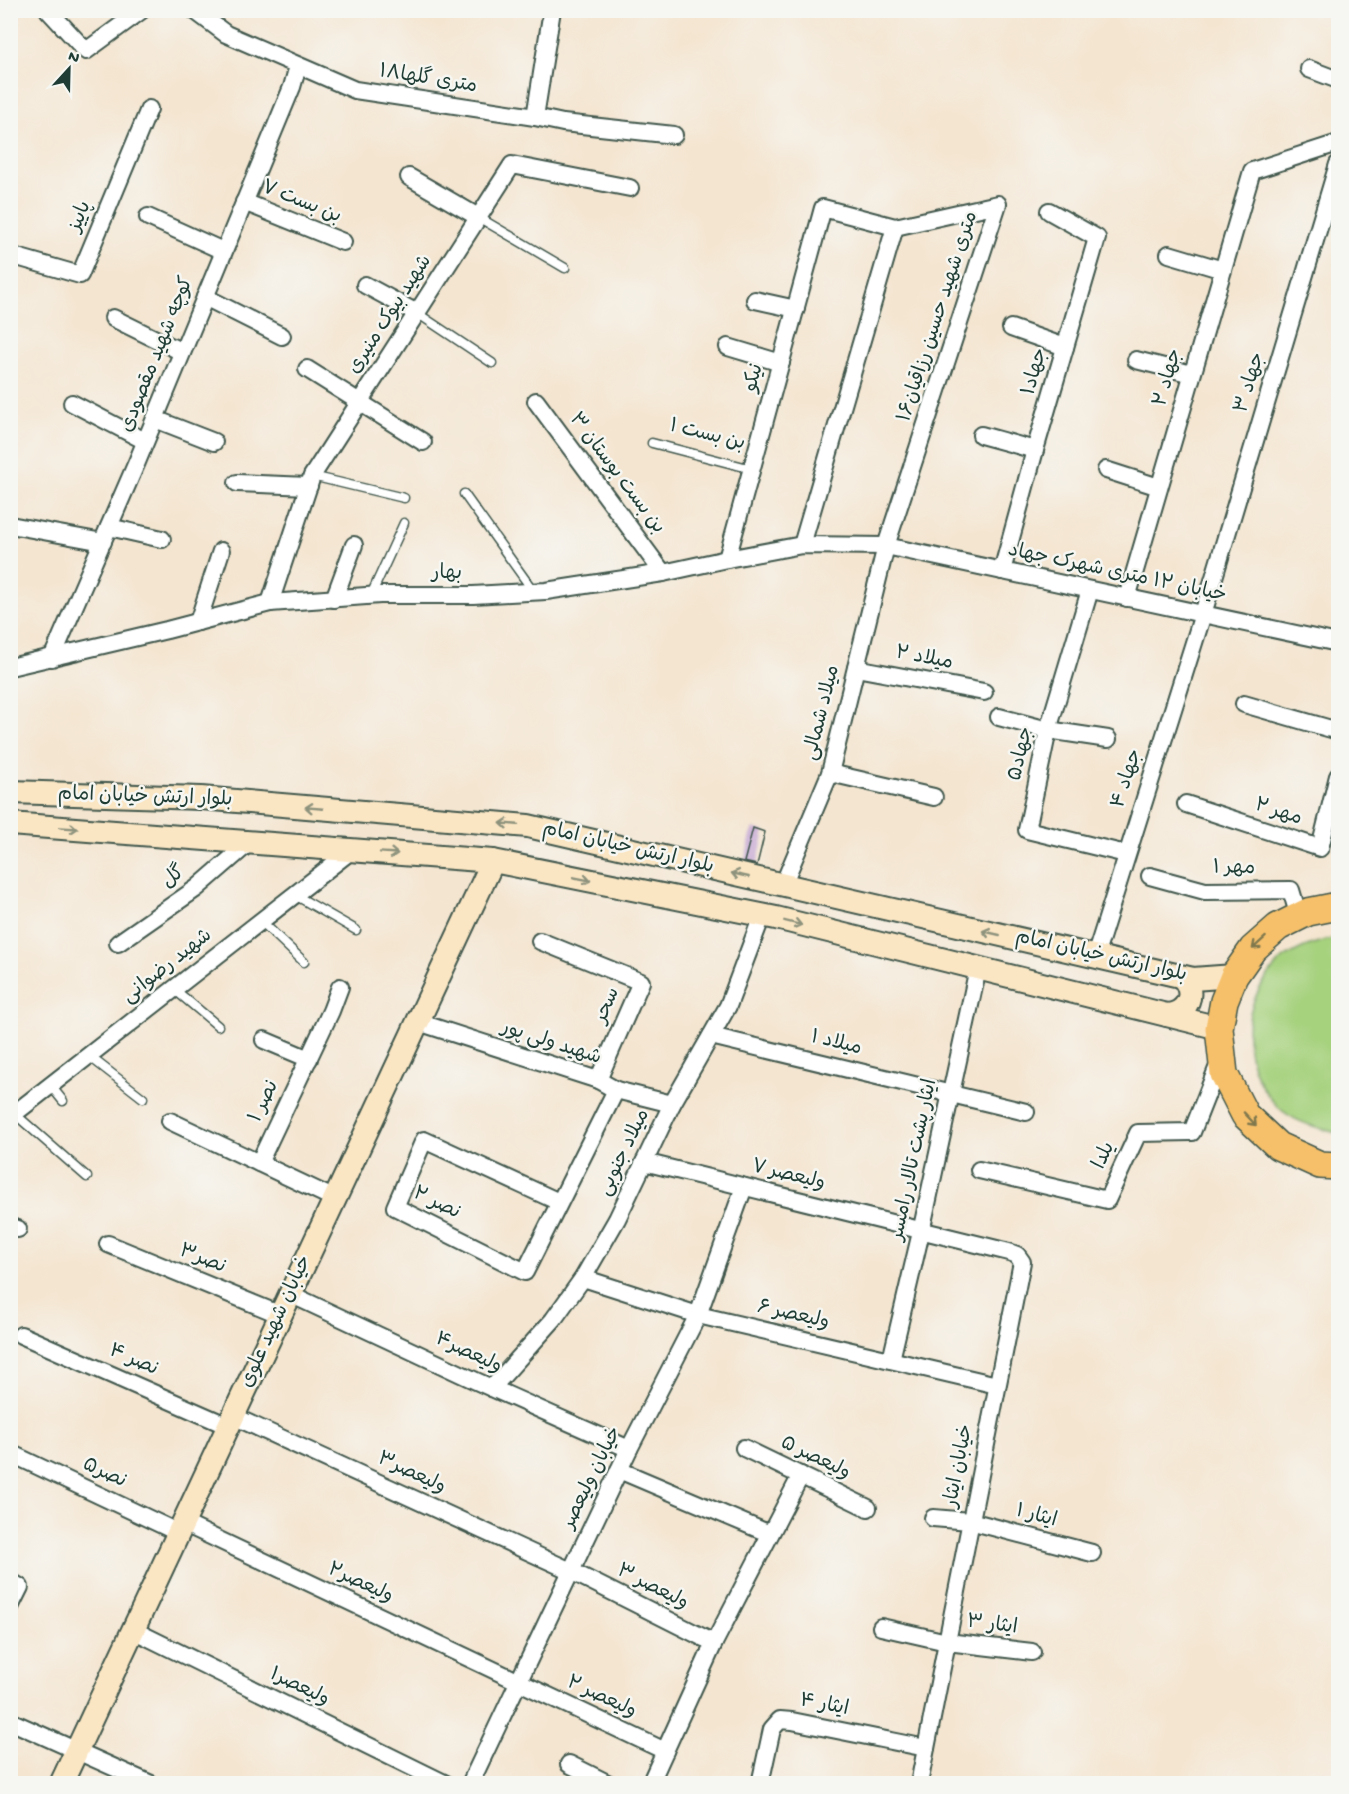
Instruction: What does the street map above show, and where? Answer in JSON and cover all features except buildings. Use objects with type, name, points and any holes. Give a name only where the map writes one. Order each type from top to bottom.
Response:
[{"type":"highway","points":[[1338,906],[1308,912],[1278,927],[1253,948],[1234,976],[1224,1001],[1219,1028],[1224,1074],[1245,1115],[1278,1146],[1320,1165],[1338,1166]]},
{"type":"main road","name":"بلوار ارتش خیابان امام","points":[[10,792],[201,798],[528,826],[1182,977],[1193,979],[1234,976]]},
{"type":"main road","name":"بلوار ارتش خیابان امام","points":[[10,824],[493,861],[762,916],[1219,1028]]},
{"type":"main road","name":"خیابان شهید علوی","points":[[61,1784],[493,861]]},
{"type":"main road","points":[[1167,1015],[1179,1012],[1188,1003],[1190,991],[1182,977]]},
{"type":"street","points":[[48,10],[86,51],[142,10]]},
{"type":"street","name":"۱۸متری گلها","points":[[194,10],[226,34],[355,90],[563,123],[674,135]]},
{"type":"street","points":[[535,117],[552,10]]},
{"type":"street","name":"کوچه شهید مقصودی","points":[[52,658],[146,441],[292,87],[298,66]]},
{"type":"street","points":[[1309,69],[1338,80]]},
{"type":"street","name":"پاییز","points":[[10,255],[80,275],[148,109]]},
{"type":"street","name":"جهاد ۲","points":[[1127,598],[1252,171],[1338,142]]},
{"type":"street","name":"جهاد ۳","points":[[1203,614],[1338,164]]},
{"type":"street","name":"شهید بیوک منیری","points":[[270,603],[311,481],[512,165],[630,188]]},
{"type":"street","points":[[409,177],[478,218]]},
{"type":"street","name":"بن بست ۷","points":[[244,202],[343,242]]},
{"type":"street","name":"۱۶متری شهید حسین رزاقیان","points":[[823,208],[895,227],[998,204],[886,546]]},
{"type":"street","name":"نیکو","points":[[727,558],[823,208]]},
{"type":"street","name":"جهاد۱","points":[[1002,571],[1097,237],[1049,211]]},
{"type":"street","points":[[148,217],[223,251]]},
{"type":"street","points":[[802,545],[895,227]]},
{"type":"street","points":[[1169,254],[1223,270]]},
{"type":"street","points":[[365,285],[417,313]]},
{"type":"street","points":[[205,297],[282,336]]},
{"type":"street","points":[[755,300],[796,309]]},
{"type":"street","points":[[113,318],[182,352]]},
{"type":"street","points":[[1011,328],[1065,347]]},
{"type":"street","points":[[728,347],[781,363]]},
{"type":"street","points":[[1136,360],[1192,374]]},
{"type":"street","points":[[307,369],[423,442]]},
{"type":"street","name":"بن بست بوستان ۳","points":[[536,401],[663,573]]},
{"type":"street","points":[[72,403],[146,441]]},
{"type":"street","points":[[155,419],[214,442]]},
{"type":"street","points":[[981,435],[1035,450]]},
{"type":"street","points":[[1106,470],[1159,487]]},
{"type":"street","points":[[237,483],[311,481]]},
{"type":"street","points":[[10,525],[162,539]]},
{"type":"street","points":[[334,599],[354,544]]},
{"type":"street","name":"بهار","points":[[10,667],[270,603],[371,596],[473,595],[546,591],[663,573],[727,558],[802,545],[886,546]]},
{"type":"street","name":"خیابان ۱۲ متری شهرک جهاد","points":[[886,546],[1338,643]]},
{"type":"street","name":"میلاد شمالی","points":[[783,885],[830,773],[886,546]]},
{"type":"street","points":[[198,622],[220,551]]},
{"type":"street","name":"جهاد۵","points":[[1090,590],[1048,730],[1027,830],[1126,854]]},
{"type":"street","name":"جهاد ۴","points":[[1095,957],[1203,614]]},
{"type":"street","name":"میلاد ۲","points":[[856,668],[984,692]]},
{"type":"street","points":[[1244,704],[1338,731]]},
{"type":"street","points":[[999,717],[1048,730],[1108,740]]},
{"type":"street","points":[[830,773],[934,797]]},
{"type":"street","name":"مهر ۲","points":[[1186,804],[1320,849],[1338,776]]},
{"type":"street","name":"گل","points":[[118,943],[197,888],[250,842]]},
{"type":"street","name":"شهید رضوانی","points":[[13,1115],[352,850]]},
{"type":"street","name":"مهر ۱","points":[[1150,876],[1205,891],[1291,891],[1299,917]]},
{"type":"street","name":"میلاد جنوبی","points":[[492,1388],[553,1320],[583,1278],[616,1219],[672,1104],[728,1006],[762,916]]},
{"type":"street","name":"سحر","points":[[540,941],[641,982],[598,1080]]},
{"type":"street","name":"ایثار پشت تالار رامسر","points":[[891,1360],[978,968]]},
{"type":"street","name":"نصر ۱","points":[[259,1163],[332,1011],[340,987]]},
{"type":"street","name":"شهید ولی پور","points":[[418,1022],[598,1080],[616,1090],[672,1104]]},
{"type":"street","name":"میلاد ۱","points":[[711,1036],[1026,1113]]},
{"type":"street","points":[[264,1040],[309,1059]]},
{"type":"street","name":"یلدا","points":[[979,1170],[1107,1200],[1138,1133],[1192,1132],[1222,1056]]},
{"type":"street","name":"نصر ۲","points":[[560,1202],[423,1140],[395,1208],[525,1272],[560,1202],[616,1090]]},
{"type":"street","points":[[170,1121],[335,1199]]},
{"type":"street","name":"ولیعصر ۷","points":[[644,1162],[921,1232]]},
{"type":"street","name":"خیابان ولیعصر","points":[[470,1784],[629,1449],[698,1315],[744,1187]]},
{"type":"street","name":"خیابان ایثار","points":[[919,1784],[1022,1262],[1017,1255],[1009,1252],[921,1232]]},
{"type":"street","name":"نصر۳","points":[[108,1244],[280,1315]]},
{"type":"street","name":"ولیعصر ۶","points":[[583,1278],[698,1315],[997,1385]]},
{"type":"street","name":"ولیعصر۴","points":[[290,1294],[629,1449]]},
{"type":"street","name":"نصر ۴","points":[[21,1335],[231,1421]]},
{"type":"street","name":"ولیعصر۳","points":[[231,1421],[571,1571]]},
{"type":"street","name":"ولیعصر ۵","points":[[744,1448],[868,1508]]},
{"type":"street","name":"نصر۵","points":[[10,1453],[181,1528]]},
{"type":"street","points":[[619,1470],[770,1534]]},
{"type":"street","points":[[650,1784],[714,1643],[801,1475]]},
{"type":"street","name":"ایثار ۱","points":[[933,1518],[970,1521],[1092,1553]]},
{"type":"street","name":"ولیعصر۲","points":[[181,1528],[519,1683]]},
{"type":"street","name":"ولیعصر ۳","points":[[571,1571],[714,1643]]},
{"type":"street","points":[[10,1581],[21,1587],[10,1607]]},
{"type":"street","name":"ایثار ۳","points":[[881,1627],[947,1642],[1032,1652]]},
{"type":"street","name":"ولیعصر۱","points":[[133,1630],[446,1784]]},
{"type":"street","name":"ولیعصر ۲","points":[[519,1683],[665,1751]]},
{"type":"street","name":"ایثار ۴","points":[[760,1784],[772,1729],[780,1720],[792,1720],[926,1748]]},
{"type":"street","points":[[10,1721],[151,1784]]},
{"type":"street","points":[[569,1764],[609,1784]]},
{"type":"lane","points":[[478,218],[565,268]]},
{"type":"lane","points":[[417,313],[492,363]]},
{"type":"lane","name":"بن بست ۱","points":[[652,443],[752,469]]},
{"type":"lane","points":[[311,481],[404,498]]},
{"type":"lane","points":[[464,494],[534,592]]},
{"type":"lane","points":[[371,596],[404,523]]},
{"type":"lane","points":[[294,895],[356,930]]},
{"type":"lane","points":[[261,921],[304,962]]},
{"type":"lane","points":[[174,989],[218,1026]]},
{"type":"lane","points":[[89,1056],[143,1098]]},
{"type":"lane","points":[[51,1086],[63,1101]]},
{"type":"lane","points":[[13,1115],[87,1177]]},
{"type":"green space","points":[[1338,938],[1338,1132],[1336,1133],[1291,1117],[1266,1093],[1251,1061],[1248,1026],[1258,992],[1279,962],[1307,946]]}]
